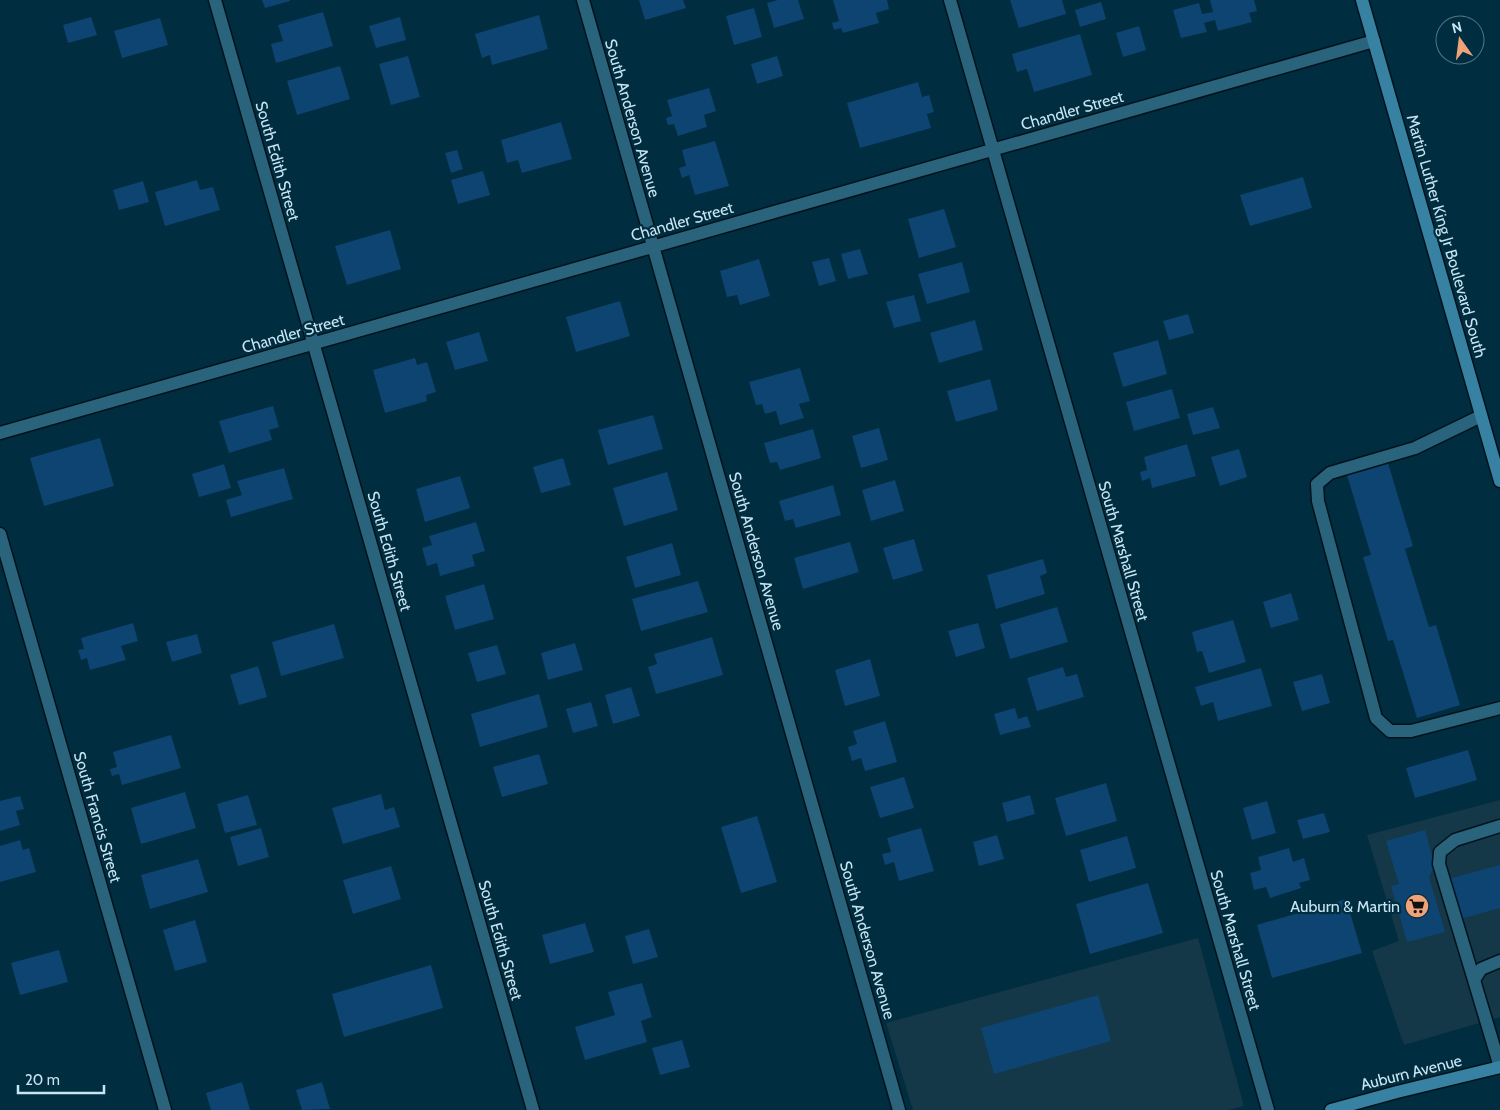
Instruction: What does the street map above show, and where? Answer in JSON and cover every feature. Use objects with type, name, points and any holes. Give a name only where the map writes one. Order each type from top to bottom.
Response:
[{"type":"main road","name":"Martin Luther King Jr Boulevard South","points":[[1362,0],[1500,481]]},
{"type":"main road","name":"Auburn Avenue","points":[[1331,1110],[1500,1067]]},
{"type":"street","name":"South Edith Street","points":[[216,0],[533,1110]]},
{"type":"street","name":"South Anderson Avenue","points":[[583,0],[900,1110]]},
{"type":"street","name":"South Marshall Street","points":[[950,0],[1268,1110]]},
{"type":"street","name":"Chandler Street","points":[[0,434],[1374,40]]},
{"type":"street","points":[[1481,416],[1415,448],[1330,473],[1317,484],[1318,502],[1376,718],[1390,731],[1410,732],[1500,708]]},
{"type":"street","name":"South Francis Street","points":[[0,534],[165,1110]]},
{"type":"street","points":[[1500,826],[1455,840],[1440,852],[1439,864],[1500,1067]]},
{"type":"street","points":[[1474,980],[1481,969],[1500,961]]},
{"type":"shaded area","points":[[1500,800],[1500,1017],[1404,1045],[1372,951],[1399,941],[1367,835]]},
{"type":"shaded area","points":[[1198,938],[1244,1106],[1228,1110],[913,1110],[886,1023]]},
{"type":"building","points":[[262,0],[290,0],[290,1],[265,8]]},
{"type":"building","points":[[639,0],[683,0],[686,8],[645,20]]},
{"type":"building","points":[[778,0],[798,0],[804,19],[774,28],[767,3]]},
{"type":"building","points":[[833,0],[887,0],[889,9],[876,13],[879,23],[843,33],[841,28],[834,30],[832,23],[839,21]]},
{"type":"building","points":[[1010,0],[1062,0],[1066,14],[1019,28]]},
{"type":"building","points":[[1210,0],[1254,0],[1257,11],[1249,13],[1252,22],[1218,31],[1215,20],[1204,23],[1207,32],[1181,38],[1173,10],[1199,3],[1202,14],[1213,12]]},
{"type":"building","points":[[1101,2],[1106,19],[1080,27],[1075,10]]},
{"type":"building","points":[[754,8],[762,37],[734,45],[726,16]]},
{"type":"building","points":[[323,12],[333,46],[276,63],[271,44],[283,41],[278,25]]},
{"type":"building","points":[[539,15],[548,49],[492,65],[490,55],[482,58],[475,34]]},
{"type":"building","points":[[91,17],[97,35],[68,43],[63,25]]},
{"type":"building","points":[[400,17],[406,40],[376,48],[369,26]]},
{"type":"building","points":[[160,18],[168,45],[122,58],[114,31]]},
{"type":"building","points":[[1139,26],[1146,50],[1123,57],[1116,33]]},
{"type":"building","points":[[1080,34],[1092,75],[1034,92],[1027,69],[1017,72],[1012,54]]},
{"type":"building","points":[[408,56],[420,97],[391,105],[379,64]]},
{"type":"building","points":[[777,56],[783,76],[757,84],[751,64]]},
{"type":"building","points":[[340,66],[350,99],[297,115],[287,81]]},
{"type":"building","points":[[918,82],[922,97],[929,95],[934,112],[927,114],[931,128],[860,148],[847,103]]},
{"type":"building","points":[[709,88],[716,111],[704,115],[707,127],[678,136],[674,124],[668,125],[666,118],[672,116],[667,100]]},
{"type":"building","points":[[561,122],[572,159],[522,173],[518,160],[507,163],[501,140]]},
{"type":"building","points":[[715,141],[729,186],[695,195],[689,175],[682,178],[679,168],[686,166],[682,150]]},
{"type":"building","points":[[457,150],[463,169],[451,173],[445,153]]},
{"type":"building","points":[[483,171],[490,195],[458,204],[451,180]]},
{"type":"building","points":[[1303,177],[1312,208],[1250,226],[1240,195]]},
{"type":"building","points":[[197,180],[200,190],[213,187],[220,210],[165,226],[155,192]]},
{"type":"building","points":[[143,181],[149,202],[119,210],[113,190]]},
{"type":"building","points":[[944,209],[956,247],[919,258],[908,219]]},
{"type":"building","points":[[390,230],[401,269],[347,285],[335,246]]},
{"type":"building","points":[[860,249],[868,274],[848,279],[841,254]]},
{"type":"building","points":[[829,258],[836,281],[819,286],[812,262]]},
{"type":"building","points":[[759,259],[770,296],[740,305],[737,295],[727,297],[720,271]]},
{"type":"building","points":[[962,262],[970,292],[927,304],[918,274]]},
{"type":"building","points":[[914,295],[921,321],[894,328],[886,302]]},
{"type":"building","points":[[620,301],[630,336],[576,352],[566,317]]},
{"type":"building","points":[[1188,314],[1194,333],[1169,340],[1163,321]]},
{"type":"building","points":[[975,320],[983,350],[939,363],[930,333]]},
{"type":"building","points":[[479,332],[488,361],[455,370],[446,342]]},
{"type":"building","points":[[1158,340],[1167,374],[1123,387],[1113,353]]},
{"type":"building","points":[[415,358],[417,365],[427,362],[436,392],[426,395],[427,401],[385,413],[373,370]]},
{"type":"building","points":[[800,368],[810,401],[799,404],[804,418],[780,425],[776,411],[765,414],[762,404],[756,405],[749,382]]},
{"type":"building","points":[[990,379],[998,410],[956,422],[947,391]]},
{"type":"building","points":[[1172,389],[1180,418],[1134,431],[1126,402]]},
{"type":"building","points":[[273,406],[279,427],[269,430],[272,440],[229,453],[219,421]]},
{"type":"building","points":[[1213,407],[1220,428],[1193,435],[1187,414]]},
{"type":"building","points":[[653,415],[663,449],[608,465],[598,430]]},
{"type":"building","points":[[879,428],[888,460],[861,468],[852,436]]},
{"type":"building","points":[[813,429],[821,458],[780,470],[777,462],[770,463],[764,443]]},
{"type":"building","points":[[100,438],[114,486],[44,506],[30,458]]},
{"type":"building","points":[[1187,444],[1196,476],[1152,488],[1150,478],[1142,481],[1140,472],[1147,470],[1144,457]]},
{"type":"building","points":[[1239,449],[1247,477],[1220,486],[1211,457]]},
{"type":"building","points":[[563,458],[571,485],[541,493],[533,467]]},
{"type":"building","points":[[1388,463],[1413,546],[1405,549],[1429,627],[1436,625],[1460,705],[1417,718],[1393,640],[1388,641],[1363,557],[1371,555],[1347,475]]},
{"type":"building","points":[[224,464],[231,488],[199,497],[192,474]]},
{"type":"building","points":[[284,468],[293,499],[231,517],[226,500],[242,495],[237,481]]},
{"type":"building","points":[[667,472],[678,510],[624,526],[613,488]]},
{"type":"building","points":[[460,476],[470,508],[425,522],[416,489]]},
{"type":"building","points":[[895,480],[904,511],[871,521],[862,490]]},
{"type":"building","points":[[833,485],[841,515],[796,528],[793,519],[785,521],[779,501]]},
{"type":"building","points":[[476,522],[485,551],[472,555],[475,566],[440,576],[437,563],[427,566],[422,548],[432,545],[429,536]]},
{"type":"building","points":[[914,539],[923,571],[893,580],[883,548]]},
{"type":"building","points":[[850,542],[859,572],[803,589],[794,558]]},
{"type":"building","points":[[672,543],[681,575],[635,588],[626,557]]},
{"type":"building","points":[[1043,559],[1047,573],[1040,576],[1045,594],[996,609],[987,575]]},
{"type":"building","points":[[698,581],[708,612],[641,631],[632,599]]},
{"type":"building","points":[[484,584],[494,619],[455,630],[445,596]]},
{"type":"building","points":[[1291,593],[1299,620],[1271,628],[1263,602]]},
{"type":"building","points":[[1057,607],[1068,642],[1010,659],[1000,624]]},
{"type":"building","points":[[1233,620],[1246,662],[1209,673],[1202,651],[1197,652],[1192,632]]},
{"type":"building","points":[[133,623],[138,641],[121,646],[126,660],[90,670],[87,658],[81,660],[78,650],[84,649],[81,638]]},
{"type":"building","points":[[978,623],[985,648],[956,657],[948,631]]},
{"type":"building","points":[[334,624],[344,658],[281,676],[272,642]]},
{"type":"building","points":[[197,634],[202,653],[172,662],[166,642]]},
{"type":"building","points":[[712,637],[723,675],[656,694],[648,667],[657,664],[654,654]]},
{"type":"building","points":[[575,643],[583,670],[548,680],[541,653]]},
{"type":"building","points":[[497,645],[506,674],[477,682],[468,653]]},
{"type":"building","points":[[870,659],[880,696],[845,706],[835,670]]},
{"type":"building","points":[[258,666],[267,697],[239,705],[230,675]]},
{"type":"building","points":[[1063,667],[1066,677],[1077,674],[1084,697],[1037,711],[1027,678]]},
{"type":"building","points":[[1261,668],[1272,706],[1218,721],[1213,702],[1201,706],[1195,687]]},
{"type":"building","points":[[1322,674],[1330,703],[1302,711],[1293,682]]},
{"type":"building","points":[[631,687],[640,716],[613,724],[605,695]]},
{"type":"building","points":[[539,694],[548,727],[480,747],[471,714]]},
{"type":"building","points":[[591,702],[598,726],[573,733],[566,709]]},
{"type":"building","points":[[1015,708],[1018,719],[1027,716],[1031,727],[1000,735],[994,714]]},
{"type":"building","points":[[885,721],[897,762],[865,771],[861,758],[852,761],[848,747],[857,744],[853,731]]},
{"type":"building","points":[[171,735],[181,768],[122,785],[119,774],[112,776],[110,769],[117,767],[113,752]]},
{"type":"building","points":[[1468,750],[1477,780],[1415,798],[1406,768]]},
{"type":"building","points":[[539,754],[548,784],[502,797],[493,767]]},
{"type":"building","points":[[904,777],[914,808],[880,818],[870,787]]},
{"type":"building","points":[[1106,783],[1117,821],[1066,836],[1055,798]]},
{"type":"building","points":[[185,792],[196,828],[141,844],[131,808]]},
{"type":"building","points":[[381,794],[385,810],[394,807],[400,827],[343,844],[332,808]]},
{"type":"building","points":[[248,795],[257,825],[225,833],[217,804]]},
{"type":"building","points":[[1030,795],[1035,814],[1007,822],[1002,803]]},
{"type":"building","points":[[20,796],[24,809],[16,811],[20,825],[0,831],[0,801]]},
{"type":"building","points":[[1267,801],[1276,833],[1252,840],[1243,808]]},
{"type":"building","points":[[1324,813],[1330,832],[1303,839],[1297,820]]},
{"type":"building","points":[[757,816],[777,882],[741,893],[721,827]]},
{"type":"building","points":[[261,828],[269,857],[238,866],[230,837]]},
{"type":"building","points":[[921,828],[934,871],[899,881],[894,862],[885,865],[882,854],[891,852],[887,838]]},
{"type":"building","points":[[1425,830],[1435,866],[1429,877],[1445,932],[1407,942],[1391,886],[1399,884],[1386,841]]},
{"type":"building","points":[[997,835],[1004,859],[979,866],[973,842]]},
{"type":"building","points":[[1127,836],[1136,868],[1089,882],[1080,850]]},
{"type":"building","points":[[20,840],[23,850],[29,848],[36,872],[0,882],[0,846]]},
{"type":"building","points":[[1289,848],[1293,862],[1304,858],[1310,880],[1299,883],[1301,888],[1270,898],[1266,887],[1254,890],[1250,873],[1261,870],[1258,857]]},
{"type":"building","points":[[198,859],[208,892],[150,909],[141,875]]},
{"type":"building","points":[[1500,865],[1500,908],[1460,919],[1448,879]]},
{"type":"building","points":[[391,866],[401,899],[353,914],[343,880]]},
{"type":"building","points":[[1148,883],[1163,933],[1090,954],[1076,904]]},
{"type":"building","points":[[1346,899],[1362,953],[1272,978],[1257,925]]},
{"type":"building","points":[[195,920],[207,962],[175,971],[163,930]]},
{"type":"building","points":[[585,923],[594,952],[550,964],[542,935]]},
{"type":"building","points":[[649,929],[658,957],[633,964],[625,936]]},
{"type":"building","points":[[59,950],[68,982],[20,995],[11,963]]},
{"type":"building","points":[[431,965],[443,1008],[344,1037],[332,994]]},
{"type":"building","points":[[642,983],[652,1017],[641,1021],[647,1042],[585,1060],[575,1027],[615,1015],[608,992]]},
{"type":"building","points":[[1098,995],[1111,1041],[994,1074],[981,1028]]},
{"type":"building","points":[[682,1040],[690,1067],[660,1075],[652,1048]]},
{"type":"building","points":[[242,1082],[250,1110],[211,1110],[206,1093]]},
{"type":"building","points":[[322,1082],[330,1109],[302,1110],[296,1090]]},
{"type":"place","name":"Auburn & Martin","points":[[1417,906]]}]
